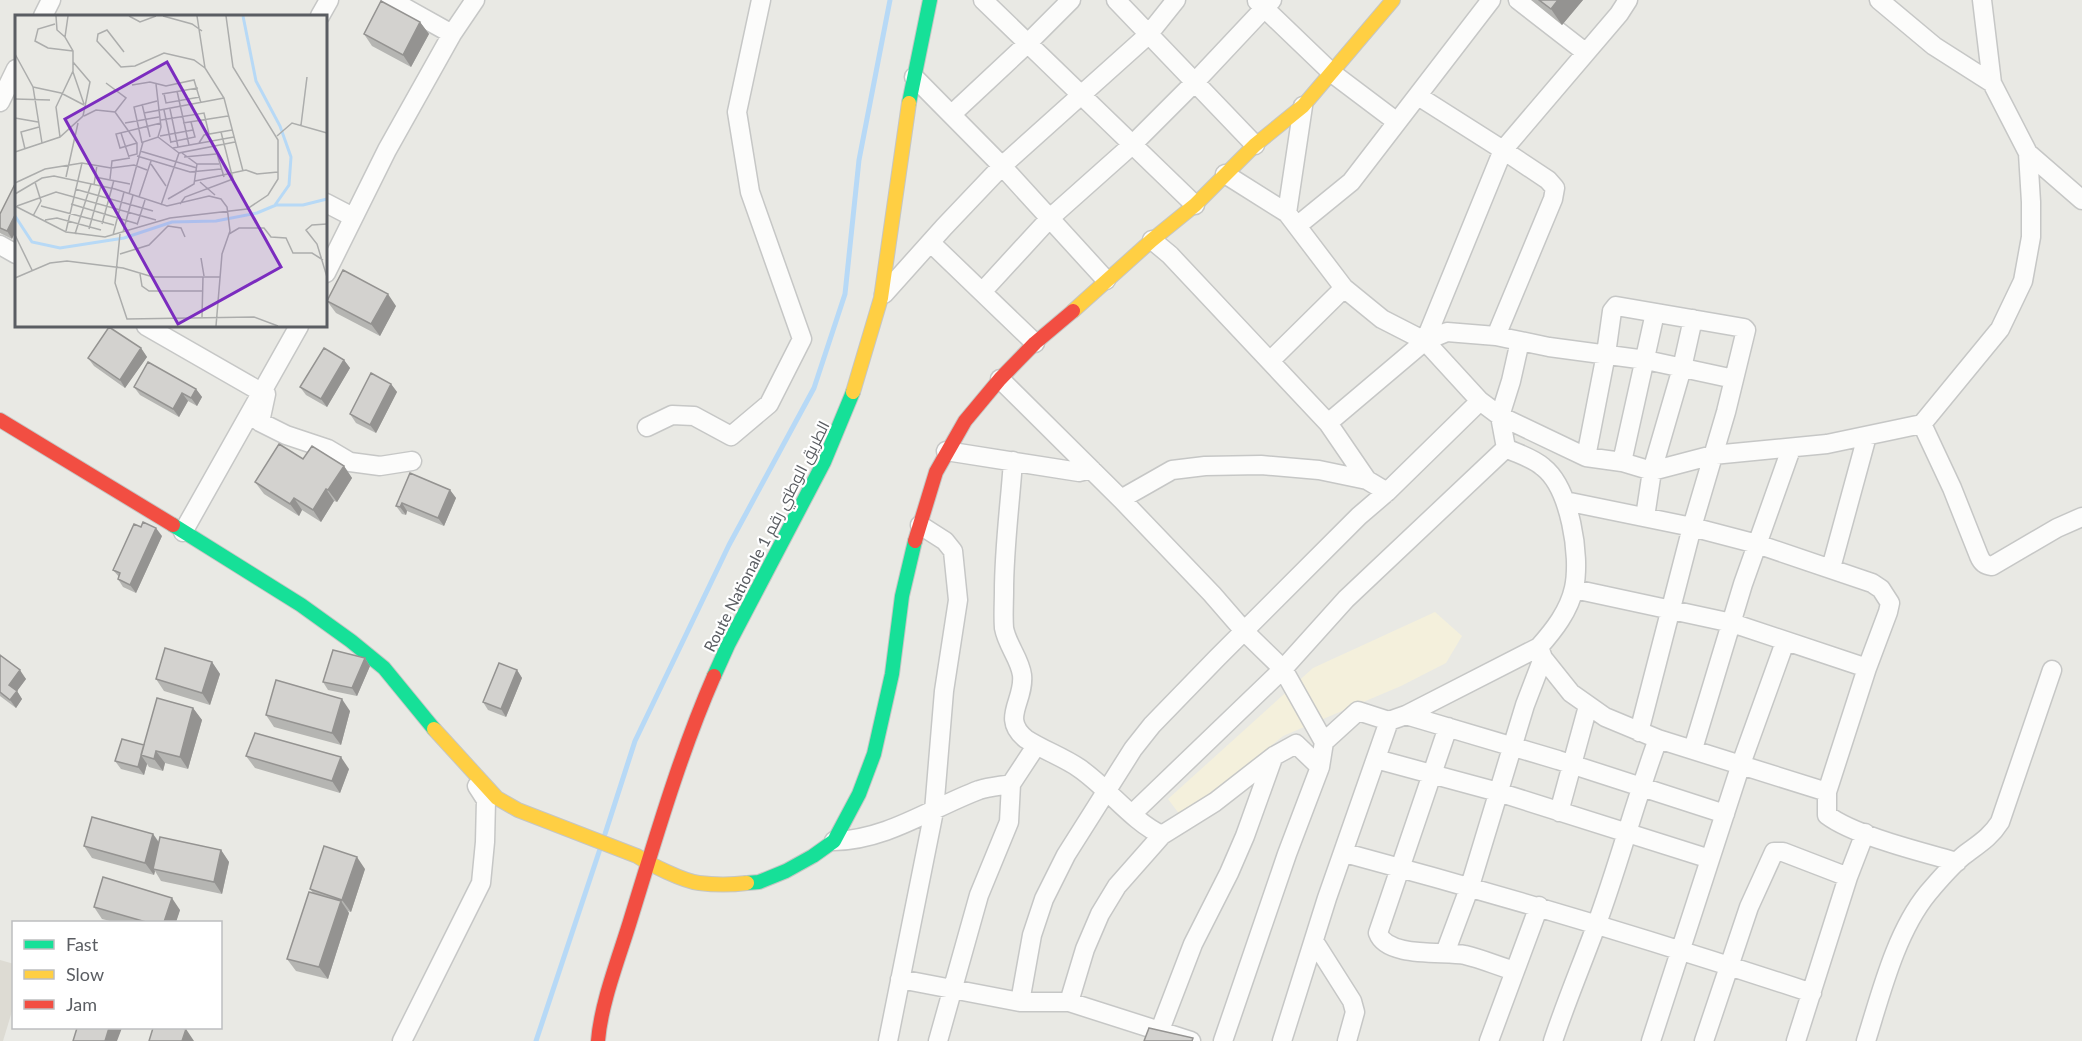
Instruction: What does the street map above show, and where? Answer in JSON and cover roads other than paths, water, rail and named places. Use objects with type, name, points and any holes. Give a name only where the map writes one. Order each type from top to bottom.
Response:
[{"type":"main road","name":"Route Nationale الطريق الوطني رقم 1","points":[[598,1041],[599,1028],[642,860],[698,713],[728,645],[804,504],[840,426],[864,358],[881,298],[914,77],[930,0]]},
{"type":"main road","points":[[0,420],[301,605],[351,640],[384,668],[458,757],[497,798],[518,810],[696,883],[726,885],[759,882],[786,871],[834,841],[859,794],[874,754],[892,674],[906,575],[920,525],[936,472],[965,421],[1000,379],[1035,343],[1152,240],[1196,205],[1255,146],[1303,106],[1393,0]]},
{"type":"street","points":[[44,15],[51,0]]},
{"type":"street","points":[[321,15],[330,0]]},
{"type":"street","points":[[391,0],[452,34]]},
{"type":"street","points":[[327,271],[352,217],[452,34],[475,0]]},
{"type":"street","points":[[647,427],[672,415],[694,416],[731,435],[769,405],[802,339],[750,192],[736,112],[761,0]]},
{"type":"street","points":[[983,0],[1196,205]]},
{"type":"street","points":[[952,114],[1071,0]]},
{"type":"street","points":[[1116,0],[1255,146]]},
{"type":"street","points":[[881,298],[1002,166],[1148,35],[1176,0]]},
{"type":"street","points":[[1292,219],[1351,182],[1491,0]]},
{"type":"street","points":[[1518,0],[1585,52]]},
{"type":"street","points":[[1425,340],[1503,150],[1619,14],[1628,0]]},
{"type":"street","points":[[1879,0],[1934,46],[1992,84]]},
{"type":"street","points":[[1982,0],[1992,84],[2028,153],[2082,200]]},
{"type":"street","points":[[982,292],[1050,218],[1132,145],[1194,83],[1264,3],[1332,74],[1397,122]]},
{"type":"street","points":[[0,102],[15,71]]},
{"type":"street","points":[[914,77],[1002,166],[1106,280]]},
{"type":"street","points":[[1418,96],[1548,180],[1555,188],[1553,199],[1496,336]]},
{"type":"street","points":[[1292,219],[1303,106]]},
{"type":"street","points":[[1226,174],[1292,219],[1344,288],[1382,319],[1425,340],[1480,401],[1500,416],[1586,457],[1622,462],[1652,471],[1713,455],[1827,444],[1922,424],[2000,329],[2023,281],[2031,237],[2028,153]]},
{"type":"street","points":[[327,203],[352,217]]},
{"type":"street","points":[[1152,240],[1170,255],[1328,423],[1367,480]]},
{"type":"street","points":[[931,243],[1035,343]]},
{"type":"street","points":[[0,245],[15,253]]},
{"type":"street","points":[[1270,360],[1344,288]]},
{"type":"street","points":[[1586,457],[1612,311],[1616,306],[1746,330],[1692,527],[1640,732]]},
{"type":"street","points":[[1622,462],[1655,313]]},
{"type":"street","points":[[1645,517],[1652,471],[1682,368],[1693,319]]},
{"type":"street","points":[[150,327],[265,384]]},
{"type":"street","points":[[183,532],[298,327]]},
{"type":"street","points":[[1328,423],[1425,340],[1447,332],[1496,336],[1581,352],[1646,360],[1734,379]]},
{"type":"street","points":[[1506,448],[1500,416],[1520,341]]},
{"type":"street","points":[[1000,379],[1120,499],[1212,594],[1245,632],[1283,669],[1324,742],[1320,767],[1287,854],[1223,1041]]},
{"type":"street","points":[[265,384],[260,422],[286,435],[328,449],[350,462],[380,466],[412,461]]},
{"type":"street","points":[[1020,1002],[1032,935],[1044,899],[1066,855],[1133,749],[1152,725],[1217,658],[1359,516],[1387,492],[1437,440],[1480,401]]},
{"type":"street","points":[[1922,424],[1952,488],[1979,556],[1987,565],[1992,566],[2057,528],[2082,517]]},
{"type":"street","points":[[1831,568],[1867,436]]},
{"type":"street","points":[[1445,953],[1470,886],[1541,652],[1574,589],[1576,571],[1574,539],[1569,510],[1560,489],[1544,467],[1506,448]]},
{"type":"street","points":[[1132,814],[1283,669],[1346,599],[1506,448]]},
{"type":"street","points":[[1693,750],[1757,544],[1791,448]]},
{"type":"street","points":[[946,451],[1079,471],[1090,469]]},
{"type":"street","points":[[1013,461],[1003,611],[1007,641],[1022,673],[1023,684],[1013,716],[1014,725],[1019,733],[1036,746],[1078,767],[1149,829],[1162,835]]},
{"type":"street","points":[[1120,499],[1172,470],[1205,466],[1262,465],[1318,470],[1367,480],[1387,492]]},
{"type":"street","points":[[1565,501],[1692,527],[1757,544],[1831,568],[1872,583],[1881,589],[1890,603],[1866,668],[1827,792],[1827,815],[1865,833],[1957,862]]},
{"type":"street","points":[[888,1041],[934,811],[944,691],[958,600],[953,551],[945,541],[920,525]]},
{"type":"street","points":[[1574,589],[1732,622],[1866,668]]},
{"type":"street","points":[[1651,1041],[1741,764],[1785,642]]},
{"type":"street","points":[[1541,652],[1571,693],[1605,717],[1658,739],[1827,792]]},
{"type":"street","points":[[1282,1041],[1327,898],[1345,853],[1376,759],[1398,718],[1541,652]]},
{"type":"street","points":[[1866,1041],[1882,990],[1914,912],[1927,894],[1957,862],[1985,840],[2000,822],[2052,670]]},
{"type":"street","points":[[1559,812],[1588,706]]},
{"type":"street","points":[[1324,742],[1358,711],[1398,718],[1448,727],[1572,764],[1725,814]]},
{"type":"street","points":[[1448,727],[1378,933],[1381,940],[1388,945],[1423,953],[1466,956],[1515,971]]},
{"type":"street","points":[[1553,1041],[1597,925],[1640,786],[1658,739]]},
{"type":"street","points":[[1069,1002],[1085,949],[1100,914],[1117,886],[1162,835],[1215,802],[1274,756],[1296,744],[1320,767]]},
{"type":"street","points":[[938,1041],[979,895],[1009,822],[1011,784],[1036,746]]},
{"type":"street","points":[[1160,1030],[1192,945],[1241,845],[1274,756]]},
{"type":"street","points":[[402,1041],[481,883],[486,800],[458,757]]},
{"type":"street","points":[[1376,759],[1498,792],[1710,859]]},
{"type":"street","points":[[834,841],[863,839],[916,819],[980,790],[1011,784]]},
{"type":"street","points":[[1796,1041],[1848,877],[1865,833]]},
{"type":"street","points":[[1704,1041],[1749,907],[1774,852],[1783,852],[1848,877]]},
{"type":"street","points":[[1345,853],[1539,906],[1680,949],[1812,993]]},
{"type":"street","points":[[1489,1041],[1539,906]]},
{"type":"street","points":[[1314,941],[1352,1002],[1355,1012],[1347,1041]]},
{"type":"street","points":[[900,980],[1020,1002],[1069,1002],[1191,1041]]},
{"type":"waterway","points":[[605,834],[635,741],[729,545],[814,388],[845,294],[859,160],[890,0]]},
{"type":"waterway","points":[[536,1041],[600,849]]}]
